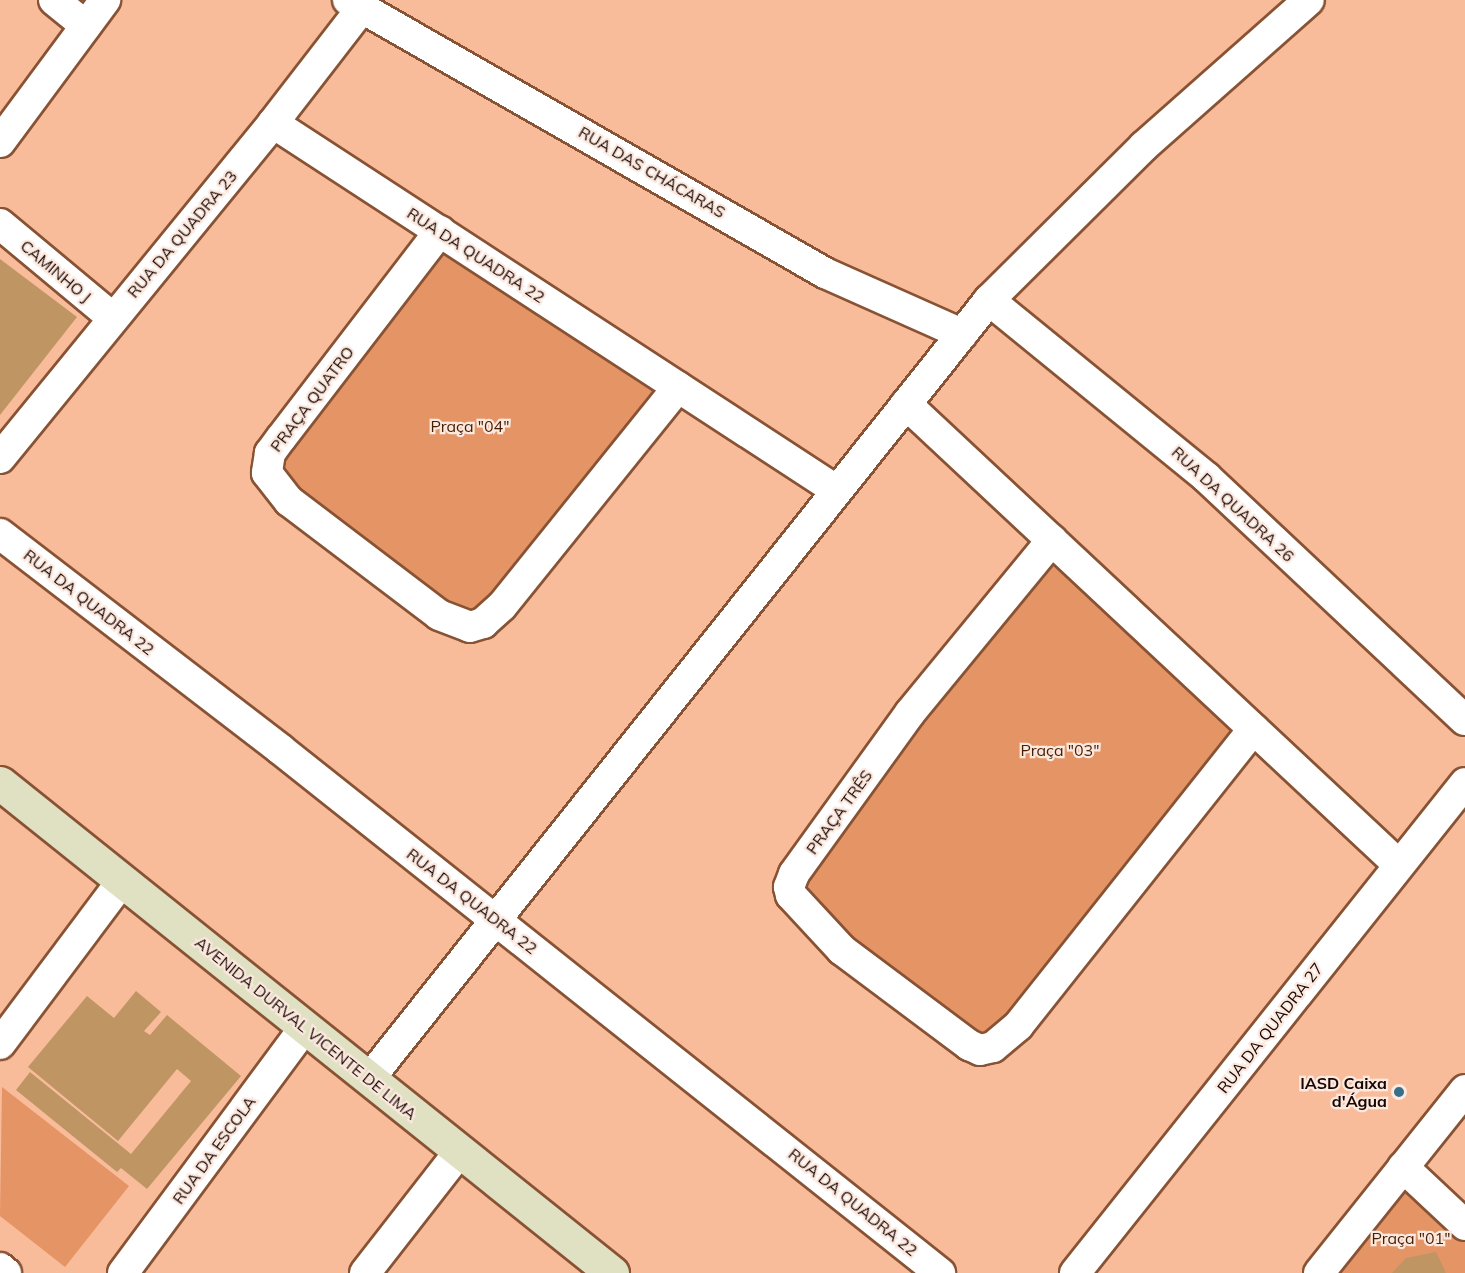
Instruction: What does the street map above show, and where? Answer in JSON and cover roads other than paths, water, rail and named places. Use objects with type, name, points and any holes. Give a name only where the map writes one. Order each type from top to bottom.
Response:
[{"type":"street","points":[[54,0],[86,26]]},
{"type":"street","points":[[0,142],[105,0]]},
{"type":"street","points":[[369,1078],[989,300],[1144,146],[1309,0]]},
{"type":"street","name":"RUA DA QUADRA 23","points":[[0,458],[273,123],[355,4]]},
{"type":"street","name":"RUA DAS CHÁCARAS","points":[[355,4],[825,273],[962,334]]},
{"type":"street","name":"RUA DA QUADRA 22","points":[[273,123],[836,490]]},
{"type":"street","name":"CAMINHO J","points":[[0,224],[112,318]]},
{"type":"street","name":"PRAÇA QUATRO","points":[[440,231],[270,453],[267,473],[289,501],[439,615],[463,626],[478,625],[489,620],[521,585],[678,387]]},
{"type":"street","name":"RUA DA QUADRA 26","points":[[989,300],[1206,477],[1465,720]]},
{"type":"street","points":[[906,404],[1399,866]]},
{"type":"street","name":"RUA DA QUADRA 22","points":[[0,534],[496,920],[940,1273]]},
{"type":"street","name":"PRAÇA TRÊS","points":[[1052,540],[910,713],[794,874],[789,887],[795,901],[842,950],[980,1050],[1002,1041],[1018,1026],[1253,729]]},
{"type":"street","name":"AVENIDA DURVAL VICENTE DE LIMA","points":[[0,783],[612,1273]]},
{"type":"street","name":"RUA DA QUADRA 27","points":[[1075,1273],[1465,783]]},
{"type":"street","points":[[0,1044],[122,880]]},
{"type":"street","name":"RUA DA ESCOLA","points":[[123,1273],[305,1027]]},
{"type":"street","points":[[1318,1273],[1465,1090]]},
{"type":"street","points":[[365,1273],[460,1151]]},
{"type":"street","points":[[1403,1167],[1465,1225]]},
{"type":"street","points":[[0,1268],[6,1273]]},
{"type":"place","name":"IASD Caixa d'Água","points":[[1399,1092]]},
{"type":"park label","name":"Praça \"04\"","points":[[470,426]]},
{"type":"park label","name":"Praça \"03\"","points":[[1060,750]]},
{"type":"park label","name":"Praça \"01\"","points":[[1411,1238]]}]
